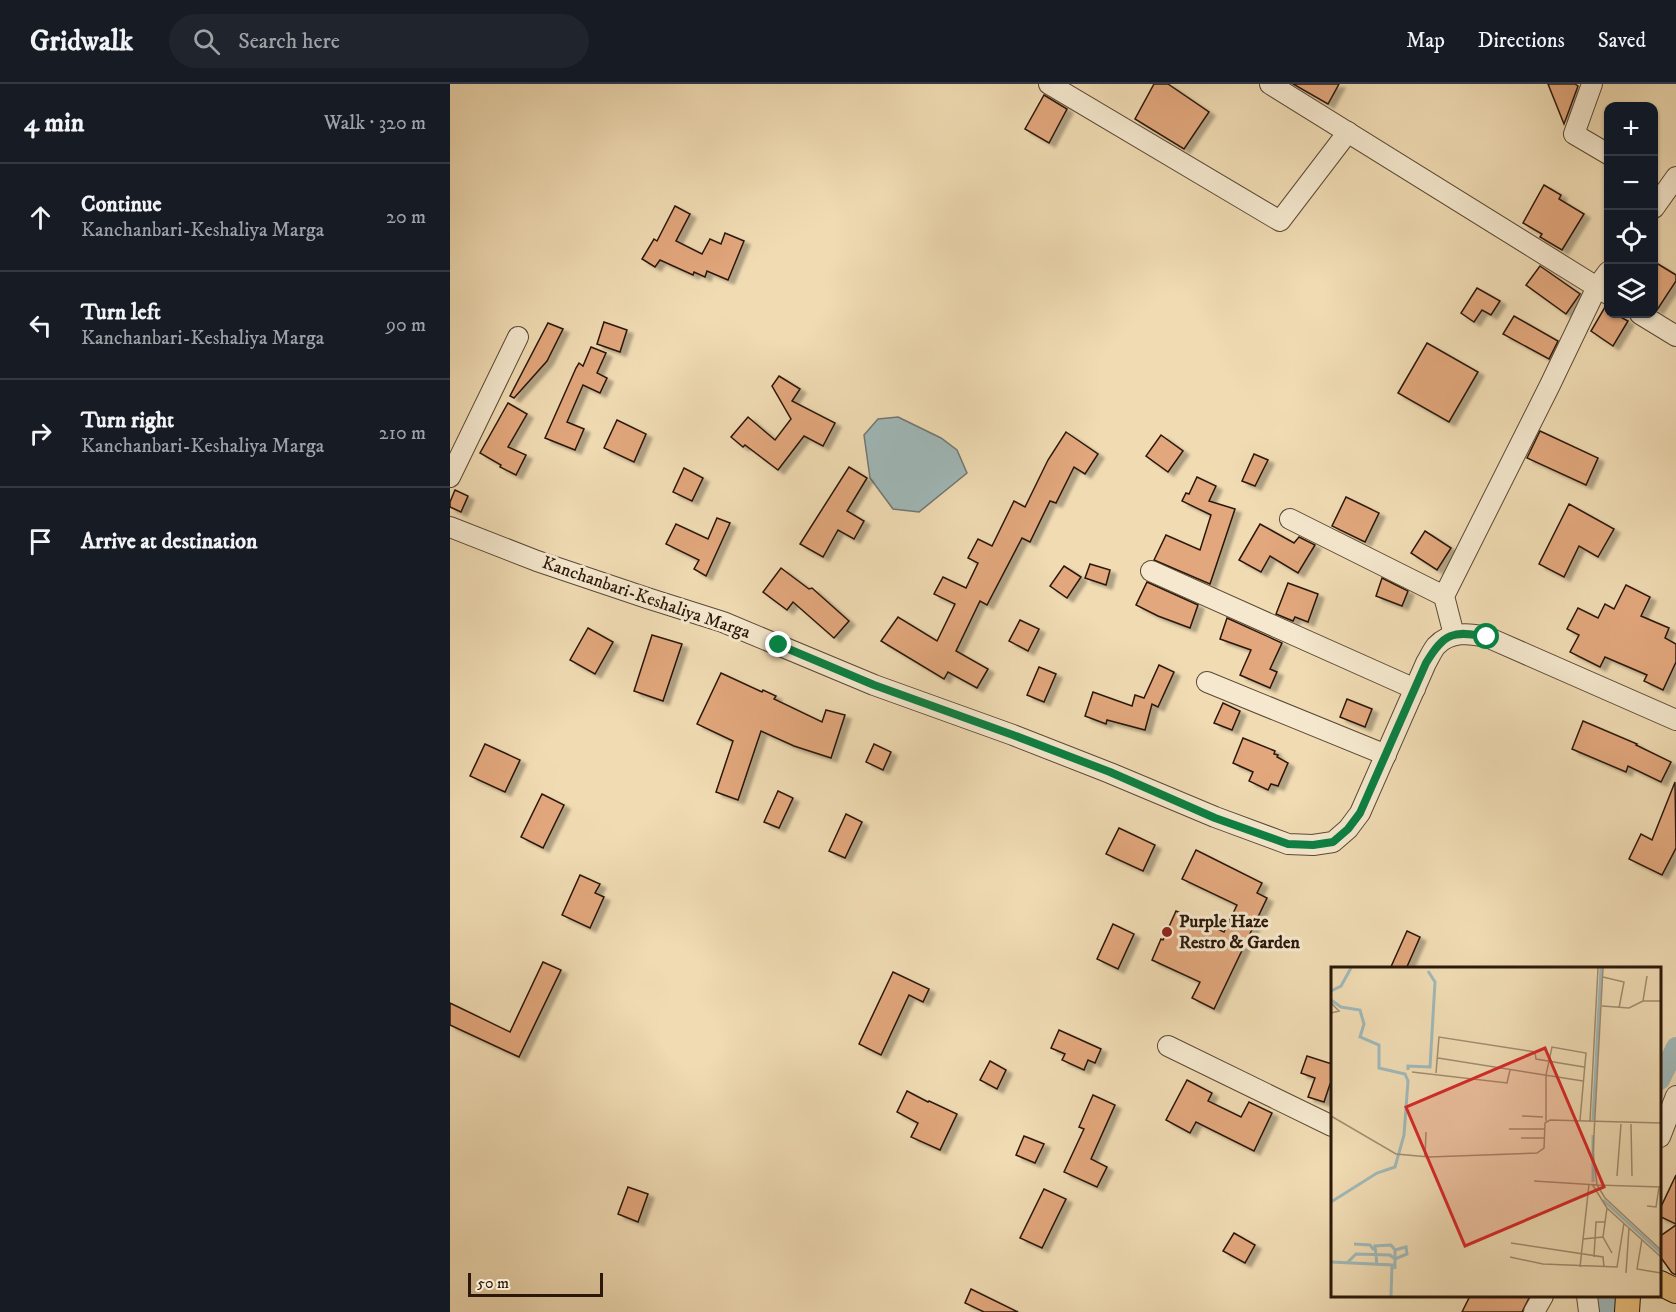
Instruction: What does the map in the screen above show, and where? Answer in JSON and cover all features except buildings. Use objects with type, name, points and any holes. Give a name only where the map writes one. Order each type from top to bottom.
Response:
[{"type":"main road","points":[[1661,1284],[1676,1291]]},
{"type":"main road","points":[[1627,1312],[1628,1297]]},
{"type":"street","points":[[1049,84],[1280,221],[1348,132]]},
{"type":"street","points":[[1270,84],[1604,283]]},
{"type":"street","points":[[1592,84],[1574,134],[1604,152]]},
{"type":"street","points":[[1658,200],[1669,183]]},
{"type":"street","points":[[1604,286],[1549,387],[1444,596],[1454,635],[1467,633],[1487,637],[1676,720]]},
{"type":"street","points":[[1647,318],[1676,336]]},
{"type":"street","points":[[450,477],[518,337]]},
{"type":"street","points":[[1290,519],[1444,596]]},
{"type":"street","name":"Kanchanbari-Keshaliya Marga","points":[[450,527],[537,561],[723,621],[874,685],[1110,772],[1215,818],[1288,844],[1313,845],[1333,842],[1348,829],[1360,813],[1426,663],[1437,645],[1454,635]]},
{"type":"street","points":[[1151,571],[1415,689]]},
{"type":"street","points":[[1207,682],[1386,755]]},
{"type":"street","points":[[1168,1046],[1331,1126]]},
{"type":"street","points":[[1661,1132],[1676,1096]]},
{"type":"street","points":[[1534,1312],[1542,1297]]},
{"type":"street","points":[[1587,1297],[1589,1312]]},
{"type":"water","points":[[898,417],[941,438],[957,450],[967,473],[919,512],[893,509],[870,478],[864,435],[878,419]]},
{"type":"waterway","points":[[1661,1078],[1676,1047]]},
{"type":"waterway","points":[[1607,1297],[1609,1312]]},
{"type":"place","name":"Purple Haze Restro & Garden","points":[[1167,932]]},
{"type":"route","points":[[779,645],[874,685],[1110,772],[1215,818],[1288,844],[1313,845],[1333,842],[1348,829],[1360,813],[1426,663],[1437,645],[1454,635],[1467,633],[1487,637]]}]
